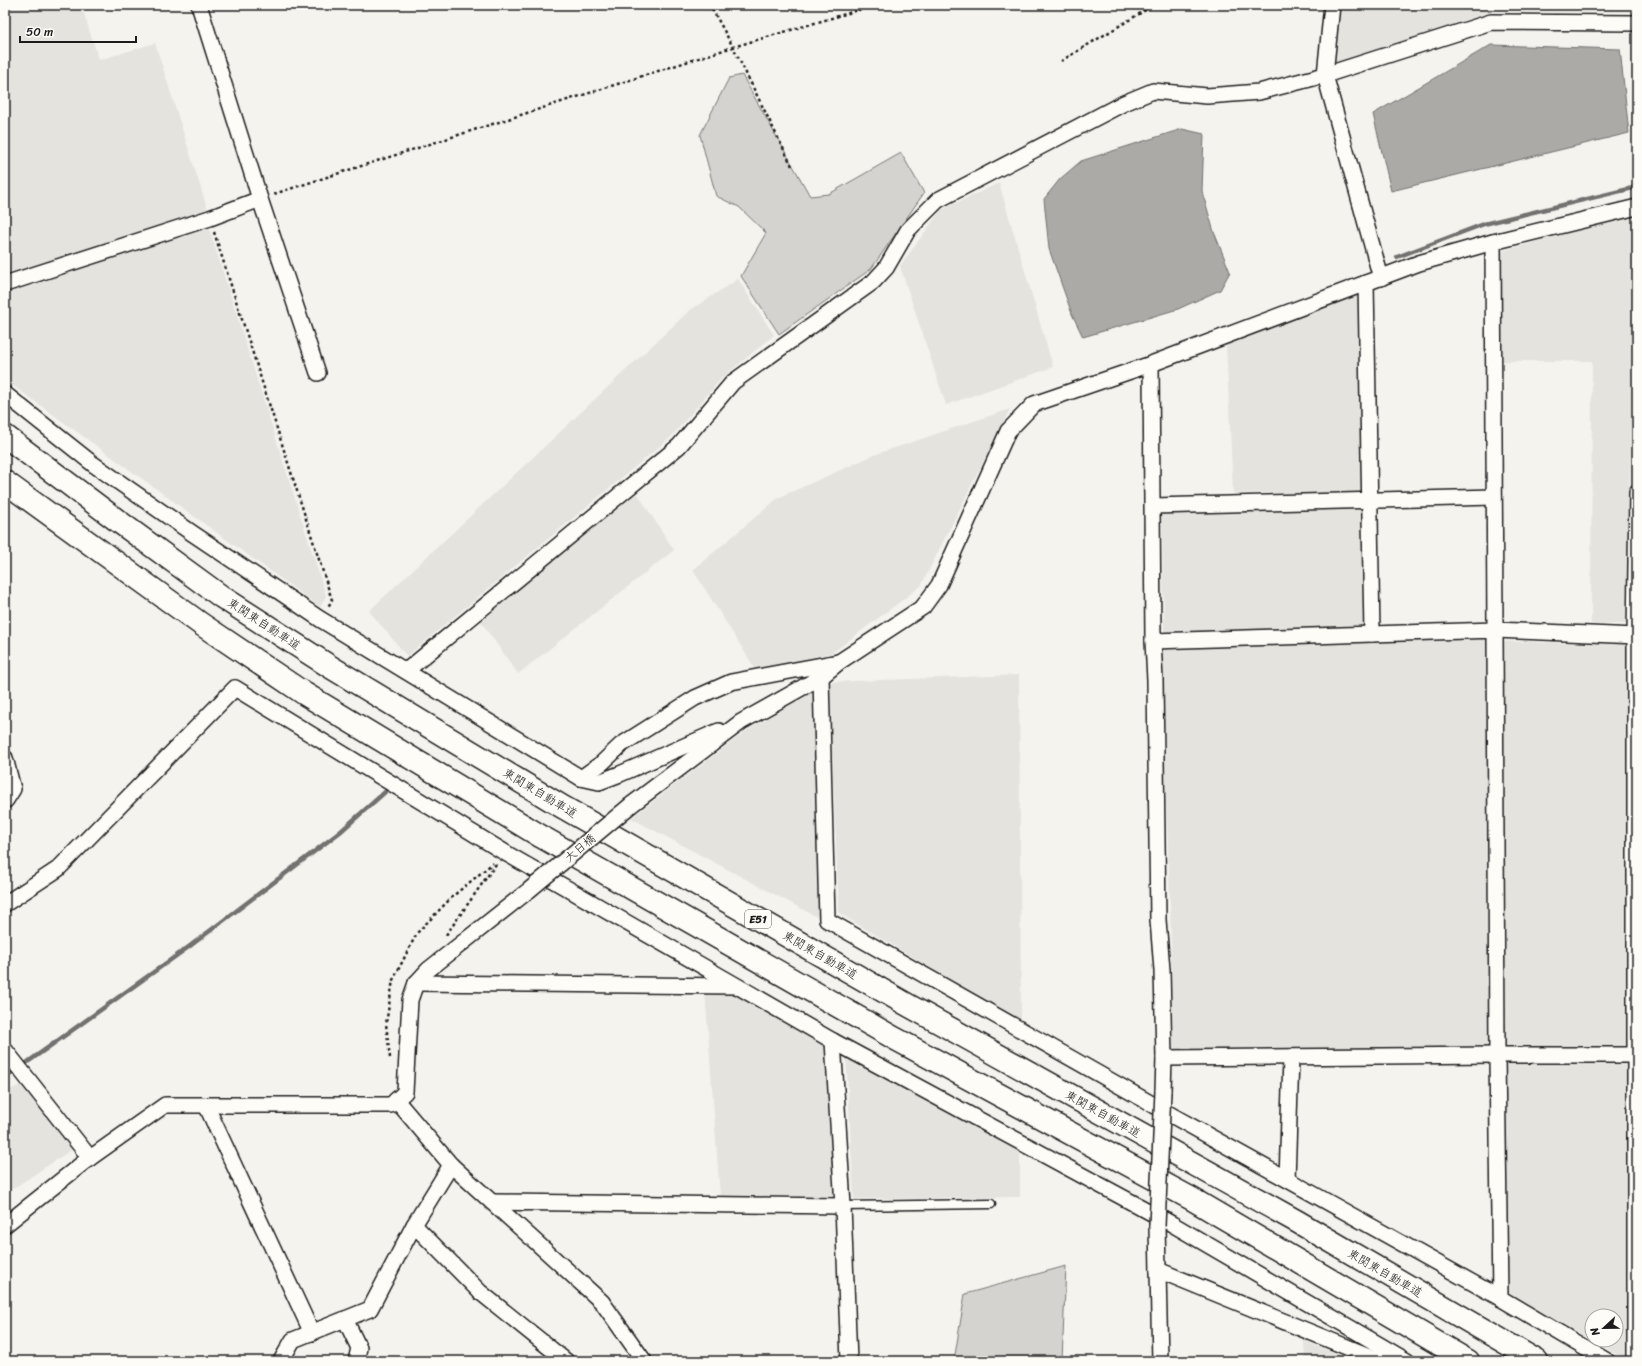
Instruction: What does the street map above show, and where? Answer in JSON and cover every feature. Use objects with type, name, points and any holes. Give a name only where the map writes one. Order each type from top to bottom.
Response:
[{"type":"highway","name":"東関東自動車道","points":[[5,436],[118,521],[222,596],[370,691],[561,806],[899,1000],[1291,1218],[1538,1361]]},
{"type":"highway","points":[[5,482],[201,624],[305,694],[528,829],[894,1038],[1192,1199],[1468,1361]]},
{"type":"street","points":[[199,5],[260,199],[318,373]]},
{"type":"street","points":[[1332,5],[1325,75],[1381,278]]},
{"type":"street","points":[[406,671],[679,446],[734,382],[872,282],[886,268],[908,230],[938,200],[1142,95],[1153,91],[1207,96],[1258,92],[1325,75],[1491,22],[1637,23]]},
{"type":"street","points":[[5,284],[210,218],[260,199]]},
{"type":"street","points":[[5,394],[93,464],[320,619],[581,778],[598,782],[740,722],[820,677],[923,607],[939,586],[1008,431],[1034,404],[1151,364],[1419,263],[1493,242],[1637,207]]},
{"type":"street","points":[[1493,242],[1497,1055],[1500,1298]]},
{"type":"street","points":[[1366,283],[1372,634]]},
{"type":"street","points":[[1151,364],[1153,641],[1158,920],[1162,970],[1164,1058],[1157,1226],[1160,1361]]},
{"type":"street","points":[[1635,1361],[1637,492]]},
{"type":"street","points":[[1153,506],[1494,497]]},
{"type":"street","points":[[1153,641],[1495,630],[1636,636]]},
{"type":"street","points":[[581,778],[602,763],[621,745],[695,698],[731,682],[840,662]]},
{"type":"street","points":[[820,677],[826,920],[1500,1298],[1607,1361]]},
{"type":"street","points":[[5,904],[58,869],[235,688],[505,853],[833,1041],[1172,1224],[1407,1361]]},
{"type":"street","name":"大日橋","points":[[416,983],[428,970],[528,892],[631,805],[740,722]]},
{"type":"street","points":[[5,758],[13,789],[5,800]]},
{"type":"street","points":[[5,1225],[90,1158],[165,1105],[391,1105],[405,1092],[410,1000],[416,983],[737,986]]},
{"type":"street","points":[[833,1041],[843,1206],[848,1361]]},
{"type":"street","points":[[5,1050],[90,1158]]},
{"type":"street","points":[[1164,1058],[1497,1055],[1636,1056]]},
{"type":"street","points":[[1287,1179],[1291,1058]]},
{"type":"street","points":[[396,1100],[450,1165],[602,1302],[644,1361]]},
{"type":"street","points":[[206,1105],[312,1333]]},
{"type":"street","points":[[281,1361],[293,1340],[370,1309],[414,1225],[450,1165]]},
{"type":"street","points":[[492,1202],[843,1206]]},
{"type":"street","points":[[414,1225],[480,1292],[566,1361]]},
{"type":"street","points":[[1158,1270],[1381,1361]]},
{"type":"street","points":[[345,1319],[359,1348],[356,1361]]},
{"type":"lane","points":[[843,1206],[991,1204]]},
{"type":"path","points":[[710,5],[733,47],[792,166]]},
{"type":"path","points":[[260,199],[733,47],[876,5]]},
{"type":"path","points":[[1061,61],[1154,5]]},
{"type":"path","points":[[210,218],[332,600],[320,619]]},
{"type":"path","points":[[445,937],[505,853]]},
{"type":"shaded area","points":[[5,5],[81,5],[99,60],[155,43],[208,211],[5,277]]},
{"type":"shaded area","points":[[1341,5],[1493,5],[1493,11],[1334,63]]},
{"type":"shaded area","points":[[1491,45],[1620,49],[1629,133],[1391,191],[1373,114]]},
{"type":"shaded area","points":[[742,75],[810,196],[829,194],[901,153],[924,193],[871,269],[779,334],[741,276],[766,233],[739,207],[716,196],[700,135],[729,78]]},
{"type":"shaded area","points":[[1182,129],[1204,134],[1202,191],[1214,232],[1230,272],[1220,290],[1178,309],[1083,337],[1072,314],[1049,249],[1044,199],[1060,179],[1081,161]]},
{"type":"shaded area","points":[[999,183],[1053,367],[946,405],[900,266],[941,210]]},
{"type":"shaded area","points":[[1635,215],[1627,624],[1591,624],[1592,361],[1500,361],[1501,251]]},
{"type":"shaded area","points":[[208,225],[326,596],[320,607],[5,380],[5,290]]},
{"type":"shaded area","points":[[738,279],[774,335],[722,378],[671,437],[407,656],[369,611],[689,311]]},
{"type":"shaded area","points":[[1361,293],[1362,494],[1233,493],[1226,343]]},
{"type":"shaded area","points":[[1010,409],[921,586],[832,653],[756,670],[693,570],[778,498],[874,455]]},
{"type":"shaded area","points":[[637,493],[674,550],[518,674],[479,619]]},
{"type":"shaded area","points":[[1362,508],[1365,627],[1164,632],[1162,514]]},
{"type":"shaded area","points":[[1490,639],[1489,1048],[1173,1050],[1170,899],[1160,648]]},
{"type":"shaded area","points":[[1502,641],[1626,645],[1629,1046],[1505,1047]]},
{"type":"shaded area","points":[[1019,675],[1021,1022],[839,913],[829,682]]},
{"type":"shaded area","points":[[815,690],[819,918],[631,818],[749,729]]},
{"type":"shaded area","points":[[705,990],[735,991],[829,1047],[836,1196],[720,1196]]},
{"type":"shaded area","points":[[846,1055],[1020,1149],[1020,1197],[854,1199]]},
{"type":"shaded area","points":[[1503,1063],[1630,1064],[1627,1360],[1606,1348],[1624,1348],[1624,1308],[1584,1308],[1584,1336],[1507,1292]]},
{"type":"shaded area","points":[[23,1084],[74,1148],[5,1194],[5,1092]]},
{"type":"shaded area","points":[[1066,1266],[1062,1361],[954,1361],[965,1294]]},
{"type":"shaded area","points":[[1304,1341],[1357,1361],[1305,1361]]},
{"type":"waterway","points":[[1397,257],[1484,224],[1637,187]]},
{"type":"waterway","points":[[5,1076],[11,1074],[190,946],[340,832],[385,792]]}]
